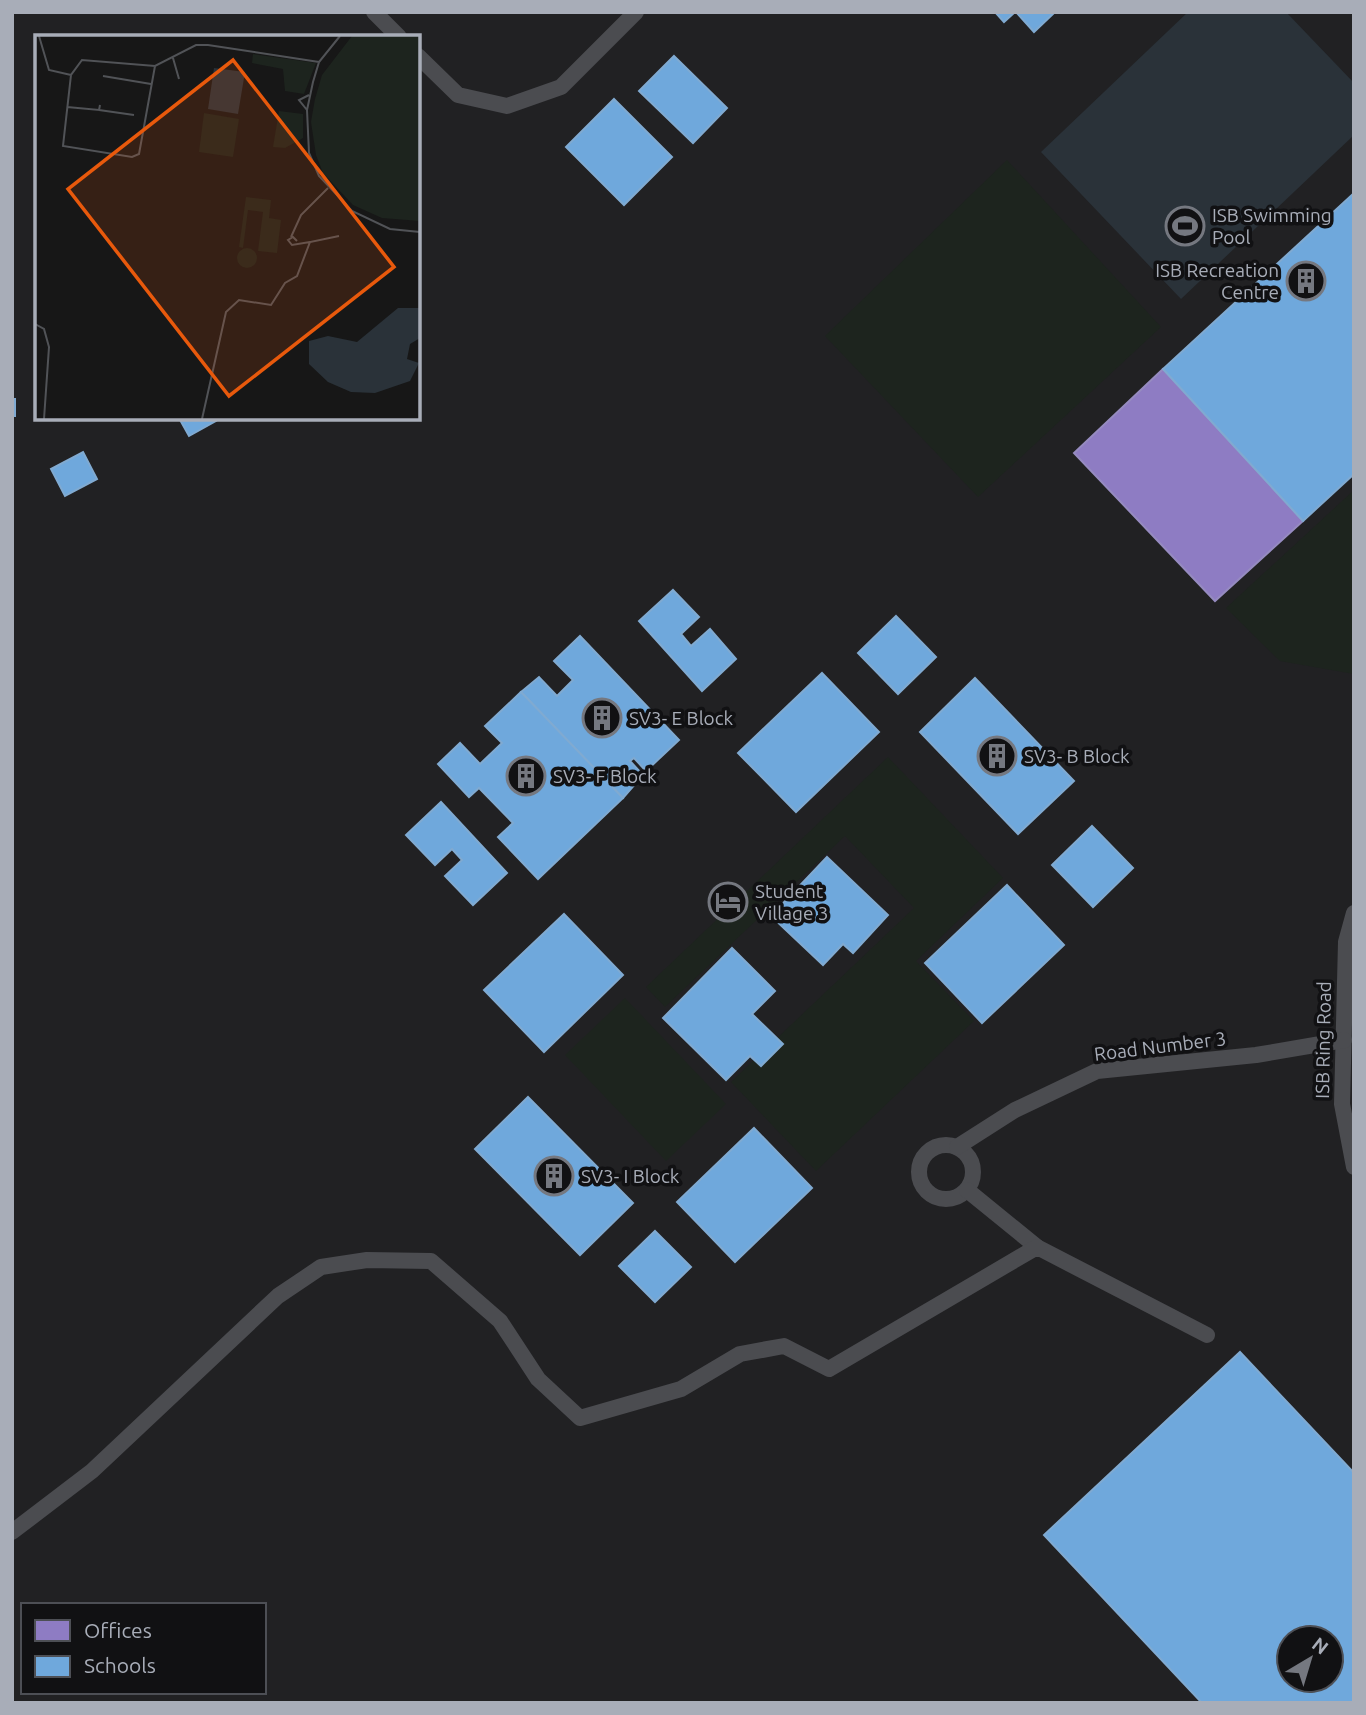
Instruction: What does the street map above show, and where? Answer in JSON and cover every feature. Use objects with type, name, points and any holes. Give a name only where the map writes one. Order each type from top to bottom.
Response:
[{"type":"lane","points":[[374,12],[397,35]]},
{"type":"lane","points":[[420,58],[458,95],[507,106],[561,87],[636,12]]},
{"type":"lane","name":"ISB Ring Road","points":[[1354,913],[1346,942],[1342,1104],[1354,1167]]},
{"type":"lane","name":"Road Number 3","points":[[957,1147],[1015,1110],[1097,1072],[1256,1055],[1344,1040]]},
{"type":"lane","points":[[948,1145],[966,1153],[974,1171],[967,1190],[947,1199],[936,1197],[927,1190],[921,1181],[919,1170],[922,1159],[929,1150],[948,1145]]},
{"type":"lane","points":[[967,1190],[1038,1247],[1207,1335]]},
{"type":"lane","points":[[12,1532],[92,1471],[278,1296],[321,1268],[367,1260],[431,1261],[500,1321],[538,1379],[580,1418],[681,1389],[740,1354],[784,1346],[829,1369],[1038,1247]]},
{"type":"shaded area","points":[[12,12],[1354,12],[1354,1703],[12,1703]]},
{"type":"shaded area","name":"ISB Swimming Pool","points":[[1188,12],[1286,12],[1354,83],[1354,135],[1181,299],[1041,152]]},
{"type":"shaded area","points":[[1007,160],[1161,327],[978,497],[825,336]]},
{"type":"shaded area","points":[[1354,490],[1354,674],[1280,661],[1226,608]]},
{"type":"shaded area","points":[[888,757],[1003,878],[916,961],[974,1021],[816,1171],[731,1082],[914,908],[845,836],[665,1007],[646,987]]},
{"type":"shaded area","points":[[625,998],[726,1104],[666,1161],[565,1055]]},
{"type":"building: Offices","points":[[1163,369],[1303,521],[1215,601],[1074,453]]},
{"type":"building: Schools","points":[[995,12],[1015,12],[1004,22]]},
{"type":"building: Schools","points":[[1016,12],[1053,12],[1054,13],[1034,32]]},
{"type":"building: Schools","points":[[674,56],[727,108],[693,143],[639,91]]},
{"type":"building: Schools","points":[[614,99],[672,157],[624,205],[566,147]]},
{"type":"building: Schools","name":"ISB Recreation Centre","points":[[1354,193],[1354,474],[1303,521],[1163,369]]},
{"type":"building: Schools","points":[[12,399],[15,399],[15,416],[12,416]]},
{"type":"building: Schools","points":[[180,420],[216,421],[189,436]]},
{"type":"building: Schools","points":[[83,452],[97,479],[65,496],[51,469]]},
{"type":"building: Schools","points":[[673,590],[699,617],[681,634],[691,646],[710,629],[736,659],[702,691],[639,621]]},
{"type":"building: Schools","points":[[896,616],[936,657],[898,694],[858,653]]},
{"type":"building: Schools","name":"SV3- E Block","points":[[580,636],[679,740],[646,771],[634,758],[630,761],[643,775],[623,798],[521,692],[539,677],[557,696],[573,680],[554,661]]},
{"type":"building: Schools","points":[[822,673],[879,732],[796,812],[738,753]]},
{"type":"building: Schools","name":"SV3- B Block","points":[[975,678],[1074,781],[1018,834],[920,732]]},
{"type":"building: Schools","name":"SV3- F Block","points":[[521,692],[623,798],[538,879],[498,837],[513,823],[479,788],[469,797],[438,764],[460,743],[480,764],[502,743],[485,726]]},
{"type":"building: Schools","points":[[441,802],[507,873],[473,905],[445,876],[462,860],[452,849],[435,865],[406,835]]},
{"type":"building: Schools","points":[[1092,826],[1133,868],[1093,907],[1052,865]]},
{"type":"building: Schools","points":[[827,857],[888,915],[853,953],[843,944],[823,965],[771,916]]},
{"type":"building: Schools","points":[[1007,885],[1064,945],[982,1023],[925,963]]},
{"type":"building: Schools","points":[[564,914],[623,975],[544,1052],[484,990]]},
{"type":"building: Schools","points":[[732,948],[775,991],[752,1014],[783,1044],[761,1066],[750,1056],[726,1080],[663,1018]]},
{"type":"building: Schools","name":"SV3- I Block","points":[[528,1097],[633,1203],[580,1255],[475,1149]]},
{"type":"building: Schools","points":[[754,1128],[812,1188],[735,1262],[677,1202]]},
{"type":"building: Schools","points":[[655,1231],[691,1267],[655,1302],[619,1266]]},
{"type":"building: Schools","points":[[1240,1352],[1354,1473],[1354,1703],[1202,1703],[1044,1535]]},
{"type":"place","name":"ISB Swimming Pool","points":[[1185,226]]},
{"type":"place","name":"ISB Recreation Centre","points":[[1306,281]]},
{"type":"place","name":"SV3- E Block","points":[[602,718]]},
{"type":"place","name":"SV3- B Block","points":[[997,756]]},
{"type":"place","name":"SV3- F Block","points":[[526,776]]},
{"type":"place","name":"Student Village 3","points":[[728,902]]},
{"type":"place","name":"SV3- I Block","points":[[554,1176]]}]
